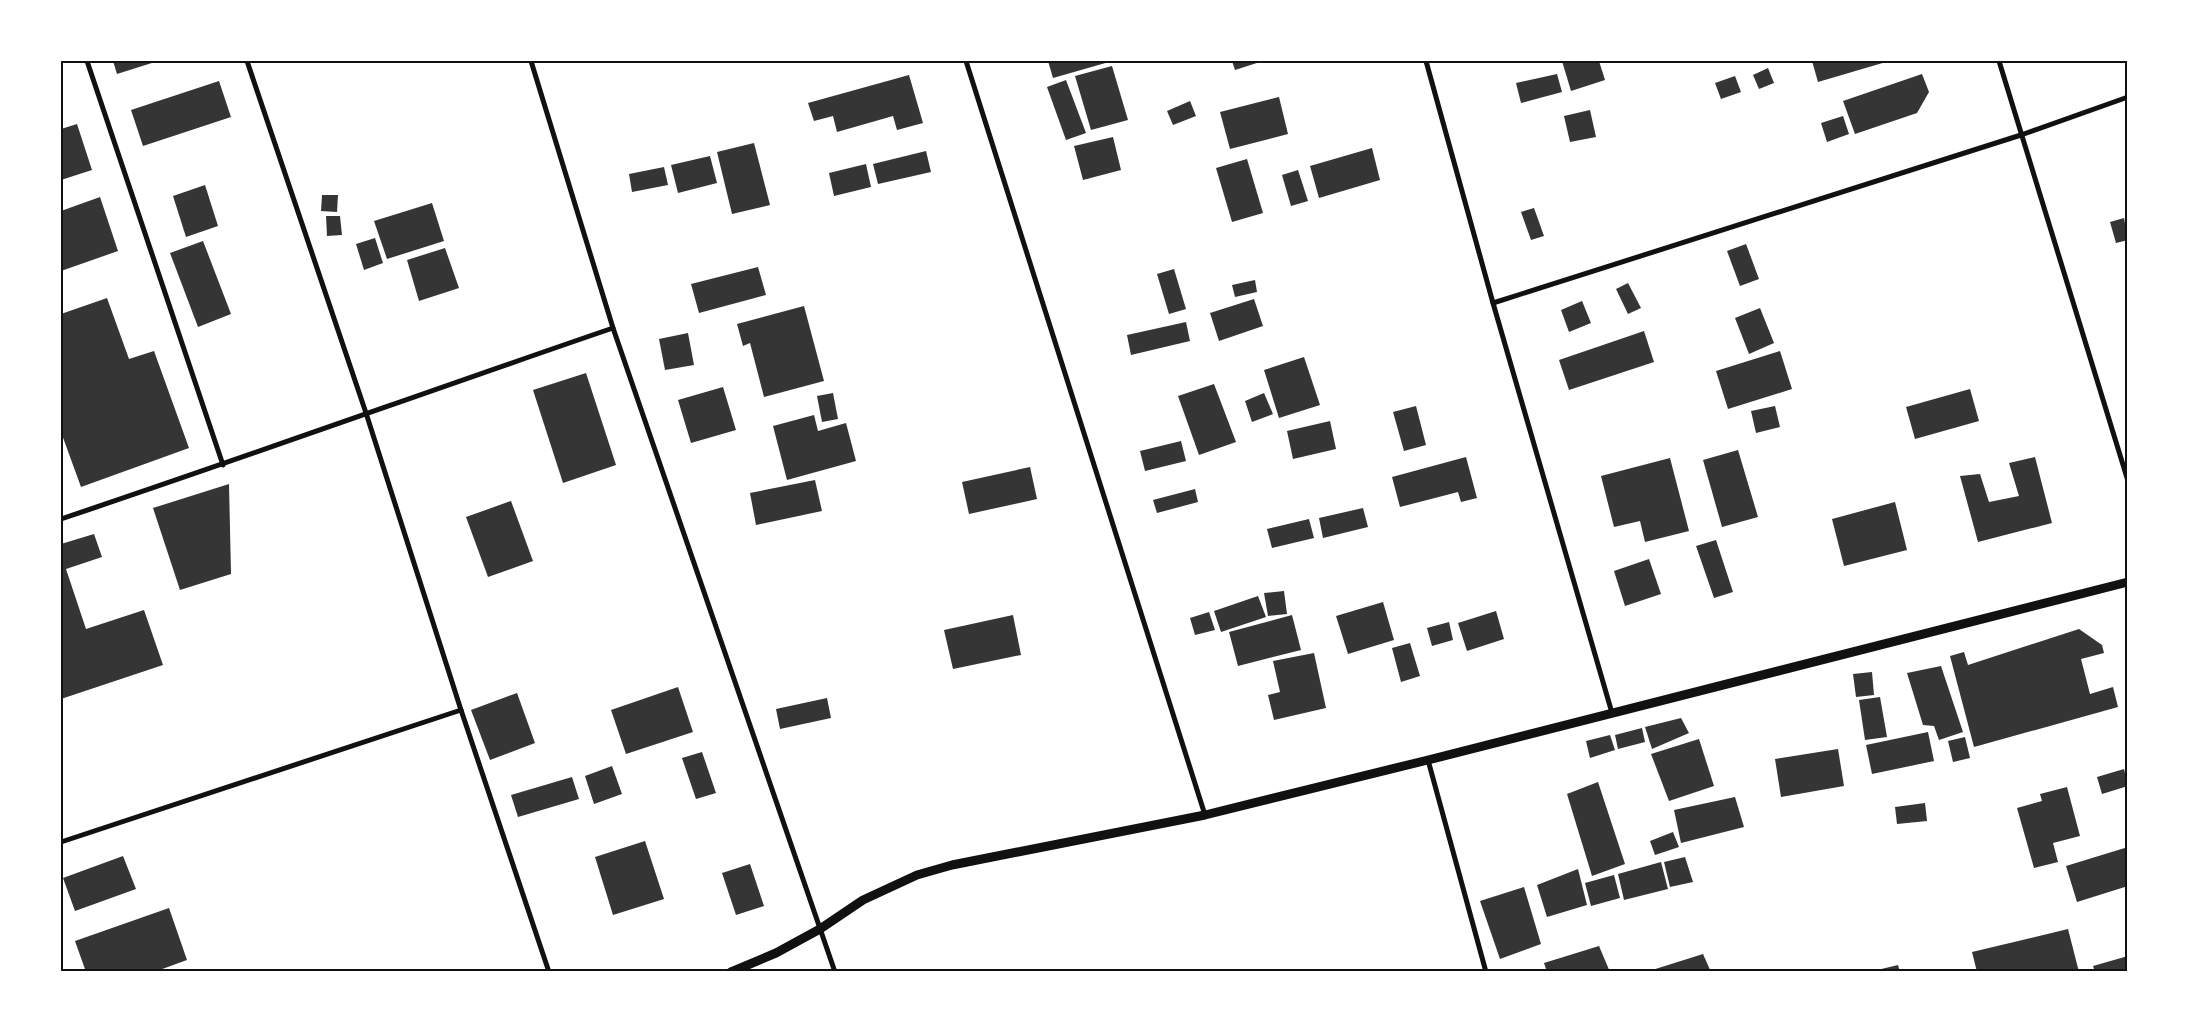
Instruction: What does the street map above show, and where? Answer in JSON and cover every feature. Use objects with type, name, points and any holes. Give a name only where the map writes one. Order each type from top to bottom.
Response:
[{"type":"street","points":[[87,61],[223,465]]},
{"type":"street","points":[[247,61],[366,413],[461,710],[549,972]]},
{"type":"street","points":[[531,61],[613,328],[835,972]]},
{"type":"street","points":[[966,61],[1205,815]]},
{"type":"street","points":[[1426,61],[1493,303],[1612,713]]},
{"type":"street","points":[[1999,61],[2128,480]]},
{"type":"street","points":[[1493,303],[2021,136],[2128,96]]},
{"type":"street","points":[[61,519],[223,465],[366,413],[613,328]]},
{"type":"street","points":[[731,972],[776,953],[820,929],[864,900],[916,876],[952,865],[1205,815],[2128,582]]},
{"type":"street","points":[[61,842],[461,710]]},
{"type":"street","points":[[1428,760],[1486,972]]},
{"type":"building","points":[[113,61],[155,61],[155,62],[117,74]]},
{"type":"building","points":[[1048,61],[1109,61],[1109,62],[1053,78]]},
{"type":"building","points":[[1232,61],[1260,61],[1260,62],[1235,70]]},
{"type":"building","points":[[1562,61],[1599,61],[1605,80],[1571,91]]},
{"type":"building","points":[[1812,61],[1886,61],[1886,62],[1818,82]]},
{"type":"building","points":[[1112,66],[1128,120],[1091,130],[1075,76]]},
{"type":"building","points":[[1768,68],[1774,83],[1759,89],[1753,75]]},
{"type":"building","points":[[1557,74],[1562,92],[1521,103],[1516,83]]},
{"type":"building","points":[[1922,74],[1929,92],[1917,113],[1855,134],[1843,101]]},
{"type":"building","points":[[909,75],[923,123],[897,130],[893,116],[837,132],[833,116],[814,121],[808,103]]},
{"type":"building","points":[[1735,76],[1741,92],[1721,99],[1715,83]]},
{"type":"building","points":[[1066,80],[1086,133],[1066,140],[1047,87]]},
{"type":"building","points":[[219,81],[231,117],[143,146],[131,110]]},
{"type":"building","points":[[1279,97],[1288,134],[1230,149],[1220,112]]},
{"type":"building","points":[[1190,101],[1196,116],[1173,125],[1167,111]]},
{"type":"building","points":[[1590,110],[1596,137],[1570,142],[1564,116]]},
{"type":"building","points":[[1843,116],[1849,134],[1827,142],[1821,123]]},
{"type":"building","points":[[77,124],[92,170],[61,180],[61,129]]},
{"type":"building","points":[[1113,137],[1121,170],[1083,180],[1074,146]]},
{"type":"building","points":[[754,143],[770,205],[732,214],[717,152]]},
{"type":"building","points":[[1372,148],[1380,180],[1319,198],[1310,166]]},
{"type":"building","points":[[926,151],[931,172],[878,184],[873,164]]},
{"type":"building","points":[[710,156],[717,183],[678,193],[671,165]]},
{"type":"building","points":[[1247,159],[1263,213],[1232,222],[1216,168]]},
{"type":"building","points":[[866,164],[871,187],[834,196],[829,173]]},
{"type":"building","points":[[664,167],[668,185],[632,192],[629,174]]},
{"type":"building","points":[[1298,170],[1308,201],[1291,206],[1282,175]]},
{"type":"building","points":[[205,185],[218,226],[186,237],[173,196]]},
{"type":"building","points":[[322,195],[338,195],[337,212],[321,211]]},
{"type":"building","points":[[100,197],[118,251],[61,271],[61,211]]},
{"type":"building","points":[[432,203],[444,241],[387,259],[374,221]]},
{"type":"building","points":[[1534,208],[1544,236],[1531,240],[1521,212]]},
{"type":"building","points":[[326,216],[340,216],[342,235],[327,236]]},
{"type":"building","points":[[2124,218],[2128,240],[2116,243],[2110,222]]},
{"type":"building","points":[[375,238],[383,263],[364,270],[356,244]]},
{"type":"building","points":[[203,241],[231,314],[198,327],[170,253]]},
{"type":"building","points":[[1746,244],[1759,279],[1740,286],[1727,251]]},
{"type":"building","points":[[445,248],[459,288],[419,301],[407,260]]},
{"type":"building","points":[[758,267],[766,295],[699,313],[691,284]]},
{"type":"building","points":[[1174,269],[1186,309],[1169,314],[1157,274]]},
{"type":"building","points":[[1255,280],[1257,292],[1235,297],[1232,285]]},
{"type":"building","points":[[1628,283],[1641,308],[1628,314],[1616,289]]},
{"type":"building","points":[[107,298],[129,359],[154,351],[189,448],[81,487],[61,432],[61,314]]},
{"type":"building","points":[[1254,299],[1263,326],[1219,341],[1210,313]]},
{"type":"building","points":[[1582,301],[1591,323],[1569,332],[1561,310]]},
{"type":"building","points":[[804,306],[824,381],[764,397],[750,343],[743,346],[737,324]]},
{"type":"building","points":[[1760,308],[1774,343],[1749,354],[1735,318]]},
{"type":"building","points":[[1186,322],[1190,341],[1131,355],[1127,335]]},
{"type":"building","points":[[1644,331],[1654,362],[1569,390],[1559,360]]},
{"type":"building","points":[[688,333],[694,365],[665,370],[659,339]]},
{"type":"building","points":[[1780,351],[1792,389],[1728,409],[1716,371]]},
{"type":"building","points":[[1304,357],[1320,405],[1279,418],[1264,370]]},
{"type":"building","points":[[586,373],[616,465],[563,483],[533,390]]},
{"type":"building","points":[[1214,384],[1236,442],[1199,455],[1178,396]]},
{"type":"building","points":[[723,387],[736,430],[691,443],[678,400]]},
{"type":"building","points":[[1970,389],[1979,421],[1915,439],[1906,407]]},
{"type":"building","points":[[833,393],[838,419],[822,422],[817,396]]},
{"type":"building","points":[[1264,393],[1273,414],[1252,422],[1245,401]]},
{"type":"building","points":[[1416,406],[1426,445],[1404,451],[1393,412]]},
{"type":"building","points":[[1775,406],[1780,427],[1756,433],[1751,411]]},
{"type":"building","points":[[814,415],[818,431],[846,423],[856,461],[787,480],[773,426]]},
{"type":"building","points":[[1330,421],[1336,449],[1293,459],[1287,431]]},
{"type":"building","points":[[1181,441],[1186,461],[1145,471],[1140,451]]},
{"type":"building","points":[[1738,450],[1758,517],[1722,527],[1703,460]]},
{"type":"building","points":[[1466,457],[1477,498],[1461,502],[1458,492],[1400,507],[1392,477]]},
{"type":"building","points":[[2035,457],[2052,523],[1978,542],[1960,476],[1980,474],[1989,502],[2019,496],[2009,463]]},
{"type":"building","points":[[1670,458],[1689,531],[1645,542],[1640,521],[1614,527],[1601,476]]},
{"type":"building","points":[[1030,467],[1037,499],[969,514],[962,482]]},
{"type":"building","points":[[815,480],[822,511],[756,525],[750,493]]},
{"type":"building","points":[[229,484],[231,574],[180,590],[153,508]]},
{"type":"building","points":[[1195,489],[1198,502],[1157,513],[1153,500]]},
{"type":"building","points":[[511,501],[533,561],[488,577],[466,517]]},
{"type":"building","points":[[1895,502],[1907,550],[1844,566],[1832,519]]},
{"type":"building","points":[[1363,508],[1368,527],[1323,538],[1319,518]]},
{"type":"building","points":[[1309,519],[1314,538],[1272,548],[1267,529]]},
{"type":"building","points":[[94,534],[102,557],[66,569],[86,629],[144,610],[163,665],[61,699],[61,544]]},
{"type":"building","points":[[1716,540],[1733,592],[1714,598],[1696,546]]},
{"type":"building","points":[[1649,559],[1661,594],[1625,606],[1614,571]]},
{"type":"building","points":[[1284,591],[1287,614],[1268,616],[1264,593]]},
{"type":"building","points":[[1258,596],[1266,617],[1221,632],[1214,611]]},
{"type":"building","points":[[1383,602],[1394,640],[1348,654],[1336,616]]},
{"type":"building","points":[[1496,611],[1504,639],[1467,651],[1458,623]]},
{"type":"building","points":[[1209,612],[1215,630],[1195,635],[1190,618]]},
{"type":"building","points":[[1013,615],[1021,655],[953,669],[944,630]]},
{"type":"building","points":[[1292,615],[1301,650],[1238,666],[1229,632]]},
{"type":"building","points":[[1449,622],[1453,640],[1432,646],[1427,628]]},
{"type":"building","points":[[2079,629],[2102,645],[2104,653],[2081,659],[2090,694],[2113,687],[2118,707],[1974,747],[1950,656],[1964,652],[1968,665]]},
{"type":"building","points":[[1410,643],[1420,676],[1401,682],[1392,648]]},
{"type":"building","points":[[1314,653],[1326,708],[1274,720],[1268,695],[1280,692],[1273,661]]},
{"type":"building","points":[[1941,666],[1963,732],[1939,740],[1934,726],[1923,725],[1907,673]]},
{"type":"building","points":[[1872,672],[1874,695],[1856,697],[1853,674]]},
{"type":"building","points":[[678,687],[693,732],[626,754],[611,710]]},
{"type":"building","points":[[517,693],[535,743],[490,760],[471,710]]},
{"type":"building","points":[[1880,697],[1887,737],[1865,740],[1859,700]]},
{"type":"building","points":[[827,698],[831,718],[780,729],[776,709]]},
{"type":"building","points":[[1681,718],[1689,733],[1652,749],[1645,727]]},
{"type":"building","points":[[1642,728],[1645,742],[1618,749],[1615,735]]},
{"type":"building","points":[[1928,732],[1934,761],[1872,774],[1866,745]]},
{"type":"building","points":[[1610,735],[1615,750],[1590,758],[1586,741]]},
{"type":"building","points":[[1965,737],[1970,758],[1953,762],[1948,741]]},
{"type":"building","points":[[1699,739],[1714,786],[1669,801],[1651,754]]},
{"type":"building","points":[[1838,749],[1844,786],[1781,797],[1775,759]]},
{"type":"building","points":[[702,752],[716,793],[696,799],[682,758]]},
{"type":"building","points":[[612,766],[622,794],[594,804],[585,776]]},
{"type":"building","points":[[2124,769],[2128,786],[2102,794],[2097,777]]},
{"type":"building","points":[[572,777],[579,799],[518,817],[511,795]]},
{"type":"building","points":[[1598,782],[1625,864],[1592,876],[1567,794]]},
{"type":"building","points":[[2067,787],[2080,836],[2053,843],[2058,862],[2034,868],[2017,808],[2042,801],[2040,794]]},
{"type":"building","points":[[1735,797],[1744,827],[1681,843],[1674,810]]},
{"type":"building","points":[[1925,803],[1927,821],[1897,824],[1895,807]]},
{"type":"building","points":[[1673,832],[1679,847],[1655,855],[1650,841]]},
{"type":"building","points":[[645,841],[664,899],[613,915],[595,857]]},
{"type":"building","points":[[2128,847],[2128,886],[2077,902],[2066,866]]},
{"type":"building","points":[[123,856],[136,889],[75,911],[63,878]]},
{"type":"building","points":[[1685,857],[1693,882],[1670,887],[1664,862]]},
{"type":"building","points":[[1661,862],[1668,889],[1624,900],[1618,874]]},
{"type":"building","points":[[750,864],[764,906],[736,915],[722,873]]},
{"type":"building","points":[[1578,869],[1587,905],[1547,917],[1537,885]]},
{"type":"building","points":[[1614,875],[1620,898],[1591,906],[1585,883]]},
{"type":"building","points":[[1524,887],[1541,944],[1500,959],[1480,901]]},
{"type":"building","points":[[169,908],[187,960],[154,972],[86,972],[75,941]]},
{"type":"building","points":[[2068,929],[2079,972],[1977,972],[1972,952]]},
{"type":"building","points":[[1599,946],[1610,972],[1547,972],[1544,963]]},
{"type":"building","points":[[1703,954],[1711,972],[1649,972],[1649,971]]},
{"type":"building","points":[[2128,956],[2128,972],[2095,972],[2093,966]]},
{"type":"building","points":[[1898,965],[1900,972],[1873,971]]}]
